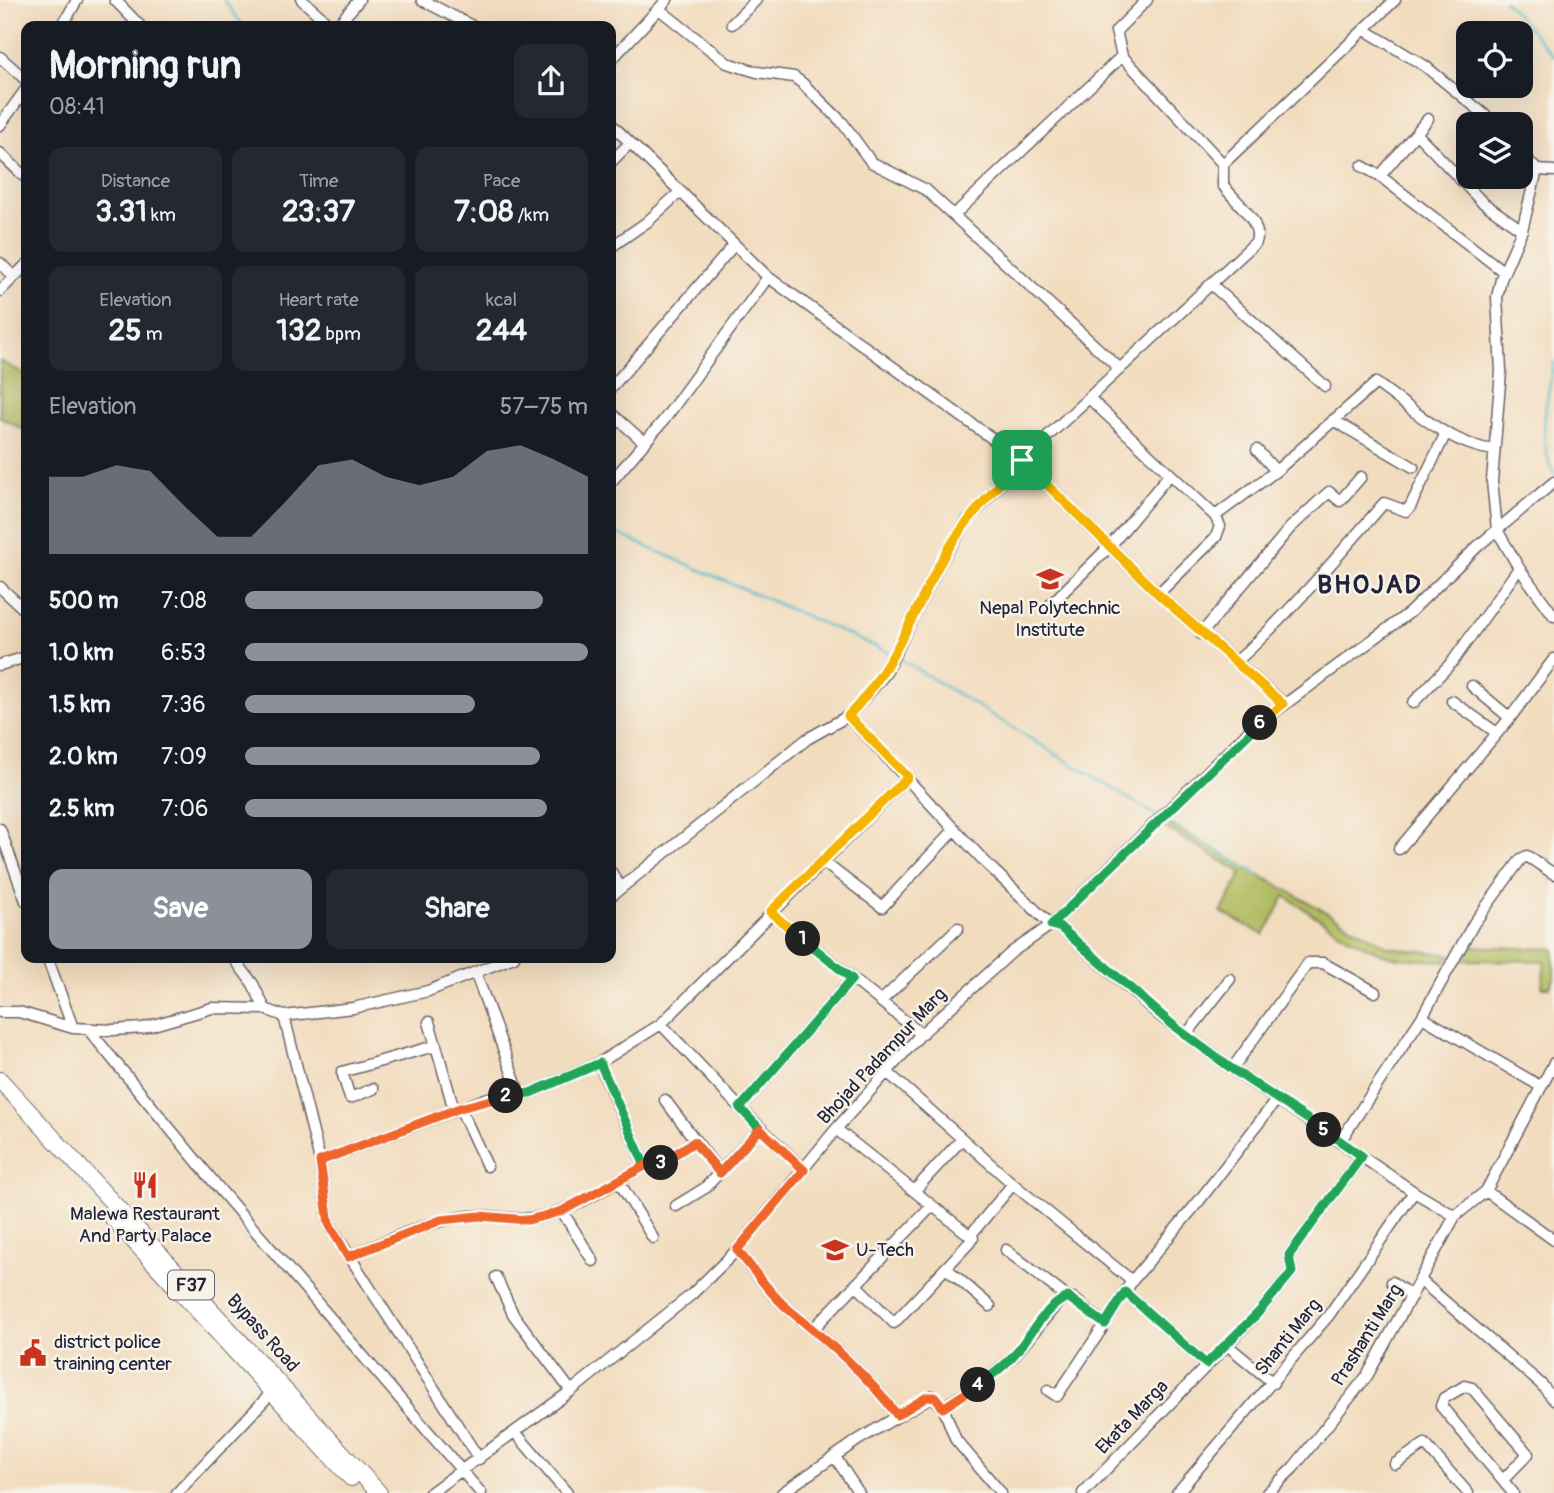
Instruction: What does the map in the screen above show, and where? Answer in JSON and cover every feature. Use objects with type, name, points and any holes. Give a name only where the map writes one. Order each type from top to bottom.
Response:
[{"type":"highway","name":"Bypass Road","points":[[0,1080],[276,1387],[365,1493]]},
{"type":"highway","name":"Bypass Road","points":[[0,1095],[379,1493]]},
{"type":"street","points":[[65,21],[77,0]]},
{"type":"street","points":[[116,0],[135,21]]},
{"type":"street","points":[[302,0],[326,21]]},
{"type":"street","points":[[341,21],[359,0]]},
{"type":"street","points":[[422,0],[462,21]]},
{"type":"street","points":[[616,55],[667,0]]},
{"type":"street","points":[[732,24],[756,0]]},
{"type":"street","points":[[1147,0],[1116,31],[1122,56],[1223,163]]},
{"type":"street","points":[[616,892],[816,732],[848,716],[884,674],[940,563],[967,521],[1022,460],[1249,250],[1258,235],[1255,224],[1223,185],[1220,179],[1223,163],[1395,0]]},
{"type":"street","points":[[659,9],[727,63],[757,72],[794,77],[842,122],[871,162],[926,190],[1121,369]]},
{"type":"street","points":[[1365,30],[1425,66],[1481,112]]},
{"type":"street","points":[[955,215],[1122,56]]},
{"type":"street","points":[[0,57],[21,76]]},
{"type":"street","points":[[0,125],[21,96]]},
{"type":"street","points":[[1380,176],[1429,119]]},
{"type":"street","points":[[616,129],[768,277],[1022,460],[1158,594],[1283,704]]},
{"type":"street","points":[[1417,134],[1482,202],[1522,230]]},
{"type":"street","points":[[616,157],[630,143]]},
{"type":"street","points":[[0,153],[21,173]]},
{"type":"street","points":[[1362,166],[1380,176],[1504,272]]},
{"type":"street","points":[[1533,166],[1537,170],[1554,171]]},
{"type":"street","points":[[1537,170],[1522,230],[1504,272],[1497,298],[1501,371],[1492,481],[1497,530],[1554,616]]},
{"type":"street","points":[[616,244],[647,222],[680,192]]},
{"type":"street","points":[[616,381],[734,246]]},
{"type":"street","points":[[0,263],[14,277]]},
{"type":"street","points":[[0,291],[21,270]]},
{"type":"street","points":[[616,476],[645,443],[768,277]]},
{"type":"street","points":[[1212,285],[1325,386]]},
{"type":"street","points":[[1215,516],[1276,471],[1376,383],[1446,433],[1477,448],[1494,450]]},
{"type":"street","points":[[1089,398],[1215,516],[1220,526],[1216,537],[1158,594]]},
{"type":"street","points":[[616,417],[645,443]]},
{"type":"street","points":[[1333,420],[1413,467]]},
{"type":"street","points":[[1236,662],[1310,589],[1384,503],[1406,511],[1410,507],[1422,488],[1446,433]]},
{"type":"street","points":[[1257,450],[1276,471]]},
{"type":"street","points":[[1050,605],[1111,545],[1170,475]]},
{"type":"street","points":[[1201,634],[1290,528],[1329,492],[1340,501],[1361,477]]},
{"type":"street","name":"Bhojad Padampur Marg","points":[[430,1493],[571,1391],[670,1313],[737,1250],[836,1129],[921,1034],[1012,953],[1051,925],[1145,836],[1236,742],[1283,704],[1409,612],[1497,530],[1554,482]]},
{"type":"street","points":[[1413,703],[1453,661],[1520,568]]},
{"type":"street","points":[[0,587],[21,606]]},
{"type":"street","points":[[0,665],[21,659]]},
{"type":"street","points":[[1399,849],[1510,718],[1554,659]]},
{"type":"street","points":[[1472,686],[1510,718]]},
{"type":"street","points":[[1452,701],[1497,733]]},
{"type":"street","points":[[848,716],[1051,925],[1061,928],[1186,1035],[1232,1069],[1341,1140],[1414,1192],[1455,1216],[1486,1191],[1554,1063]]},
{"type":"street","points":[[320,1161],[488,1098],[520,1095],[600,1063],[662,1024],[770,912],[908,777]]},
{"type":"street","points":[[0,829],[21,887]]},
{"type":"street","points":[[822,861],[882,907],[955,829]]},
{"type":"street","points":[[1341,1140],[1422,1017],[1474,923],[1521,859],[1527,856],[1554,874]]},
{"type":"street","points":[[616,880],[621,888]]},
{"type":"street","points":[[770,912],[921,1034]]},
{"type":"street","points":[[881,1001],[958,928]]},
{"type":"street","points":[[49,963],[73,1028]]},
{"type":"street","points":[[237,963],[265,1009]]},
{"type":"street","points":[[0,1012],[19,1012],[73,1028],[88,1029],[144,1028],[212,1008],[265,1009],[284,1016],[390,1000],[476,974],[501,963]]},
{"type":"street","points":[[1232,1069],[1308,963],[1323,963],[1375,992]]},
{"type":"street","points":[[476,974],[520,1095]]},
{"type":"street","points":[[740,1108],[852,979]]},
{"type":"street","points":[[1186,1035],[1230,979]]},
{"type":"street","points":[[284,1016],[320,1161],[329,1224],[479,1459]]},
{"type":"street","points":[[1422,1017],[1540,1086]]},
{"type":"street","points":[[429,1022],[457,1109],[487,1166]]},
{"type":"street","points":[[662,1024],[760,1129],[804,1170]]},
{"type":"street","points":[[88,1029],[222,1192],[481,1493]]},
{"type":"street","points":[[373,1088],[350,1098],[342,1072],[430,1047],[437,1049]]},
{"type":"street","points":[[600,1063],[645,1166]]},
{"type":"street","points":[[887,1072],[1013,1184],[1132,1281]]},
{"type":"street","points":[[1048,1390],[1057,1396],[1132,1281],[1215,1181],[1277,1099]]},
{"type":"street","points":[[665,1100],[694,1142],[720,1173]]},
{"type":"street","points":[[676,1206],[705,1188],[760,1129]]},
{"type":"street","points":[[836,1129],[973,1238]]},
{"type":"street","points":[[914,1191],[962,1139]]},
{"type":"street","points":[[348,1257],[441,1220],[480,1216],[528,1220],[562,1211],[645,1166],[660,1164],[694,1142]]},
{"type":"street","name":"Ekata Marga","points":[[1083,1493],[1227,1345],[1292,1272],[1289,1255],[1362,1156]]},
{"type":"street","points":[[618,1180],[653,1238]]},
{"type":"street","points":[[856,1285],[894,1323],[973,1238],[974,1232],[1013,1184]]},
{"type":"street","points":[[1486,1191],[1554,1240]]},
{"type":"street","name":"Shanti Marg","points":[[1177,1493],[1329,1315],[1414,1192]]},
{"type":"street","points":[[814,1328],[931,1207]]},
{"type":"street","points":[[562,1211],[593,1261]]},
{"type":"street","name":"Prashanti Marg","points":[[1267,1493],[1293,1468],[1367,1376],[1455,1216]]},
{"type":"street","points":[[737,1250],[793,1314],[814,1328],[867,1378],[897,1415]]},
{"type":"street","points":[[1006,1250],[1105,1324]]},
{"type":"street","points":[[946,1268],[990,1306]]},
{"type":"street","points":[[496,1277],[513,1314],[571,1391]]},
{"type":"street","points":[[1420,1281],[1541,1384],[1554,1400]]},
{"type":"street","points":[[1392,1282],[1412,1296]]},
{"type":"street","points":[[1125,1292],[1206,1364]]},
{"type":"street","points":[[943,1408],[1006,1363],[1061,1299],[1068,1297]]},
{"type":"street","points":[[1227,1345],[1273,1383]]},
{"type":"street","points":[[1503,1480],[1528,1454],[1472,1388],[1465,1385],[1444,1398],[1441,1406],[1513,1493]]},
{"type":"street","points":[[177,1493],[276,1387]]},
{"type":"street","points":[[782,1493],[897,1415],[927,1397],[936,1397],[957,1440],[1001,1493]]},
{"type":"street","points":[[515,1432],[567,1493]]},
{"type":"street","points":[[1395,1464],[1424,1444],[1468,1493]]},
{"type":"street","points":[[835,1457],[859,1493]]},
{"type":"green space","points":[[0,361],[21,372],[21,428],[0,417]]},
{"type":"green space","points":[[1164,822],[1389,947],[1451,955],[1447,962],[1386,955],[1340,932],[1285,896],[1264,935],[1221,912],[1242,873],[1161,825]]},
{"type":"green space","points":[[1465,946],[1554,949],[1554,979],[1550,987],[1542,987],[1545,961],[1456,960]]},
{"type":"waterway","points":[[224,0],[239,21]]},
{"type":"waterway","points":[[1504,0],[1554,56]]},
{"type":"waterway","points":[[1554,362],[1544,432],[1545,446],[1554,474]]},
{"type":"waterway","points":[[616,533],[890,653]]},
{"type":"waterway","points":[[897,657],[1157,816]]},
{"type":"waterway","points":[[1171,824],[1259,875]]},
{"type":"place","name":"Nepal Polytechnic Institute","points":[[1050,579]]},
{"type":"place","name":"Malewa Restaurant And Party Palace","points":[[145,1185]]},
{"type":"place","name":"U-Tech","points":[[835,1250]]},
{"type":"place","name":"district police training center","points":[[33,1353]]},
{"type":"district","name":"BHOJAD","points":[[1370,585]]},
{"type":"route","points":[[1022,460],[967,521],[940,563],[884,674],[848,716],[908,777],[770,912],[852,979],[740,1108],[760,1129],[720,1173],[694,1142],[660,1164],[645,1166],[600,1063],[530,1093],[488,1098],[320,1161],[329,1224],[348,1257],[441,1220],[470,1216],[528,1220],[562,1211],[645,1166],[653,1167],[660,1164],[686,1149],[694,1142],[720,1173],[760,1129],[804,1170],[737,1250],[793,1314],[814,1328],[867,1378],[897,1415],[932,1396],[936,1397],[943,1408],[983,1382],[1013,1357],[1061,1299],[1073,1298],[1105,1324],[1125,1292],[1206,1364],[1264,1307],[1292,1272],[1289,1255],[1362,1156],[1232,1069],[1159,1015],[1061,928],[1051,925],[1145,836],[1236,742],[1283,704],[1158,594],[1022,460]]}]
